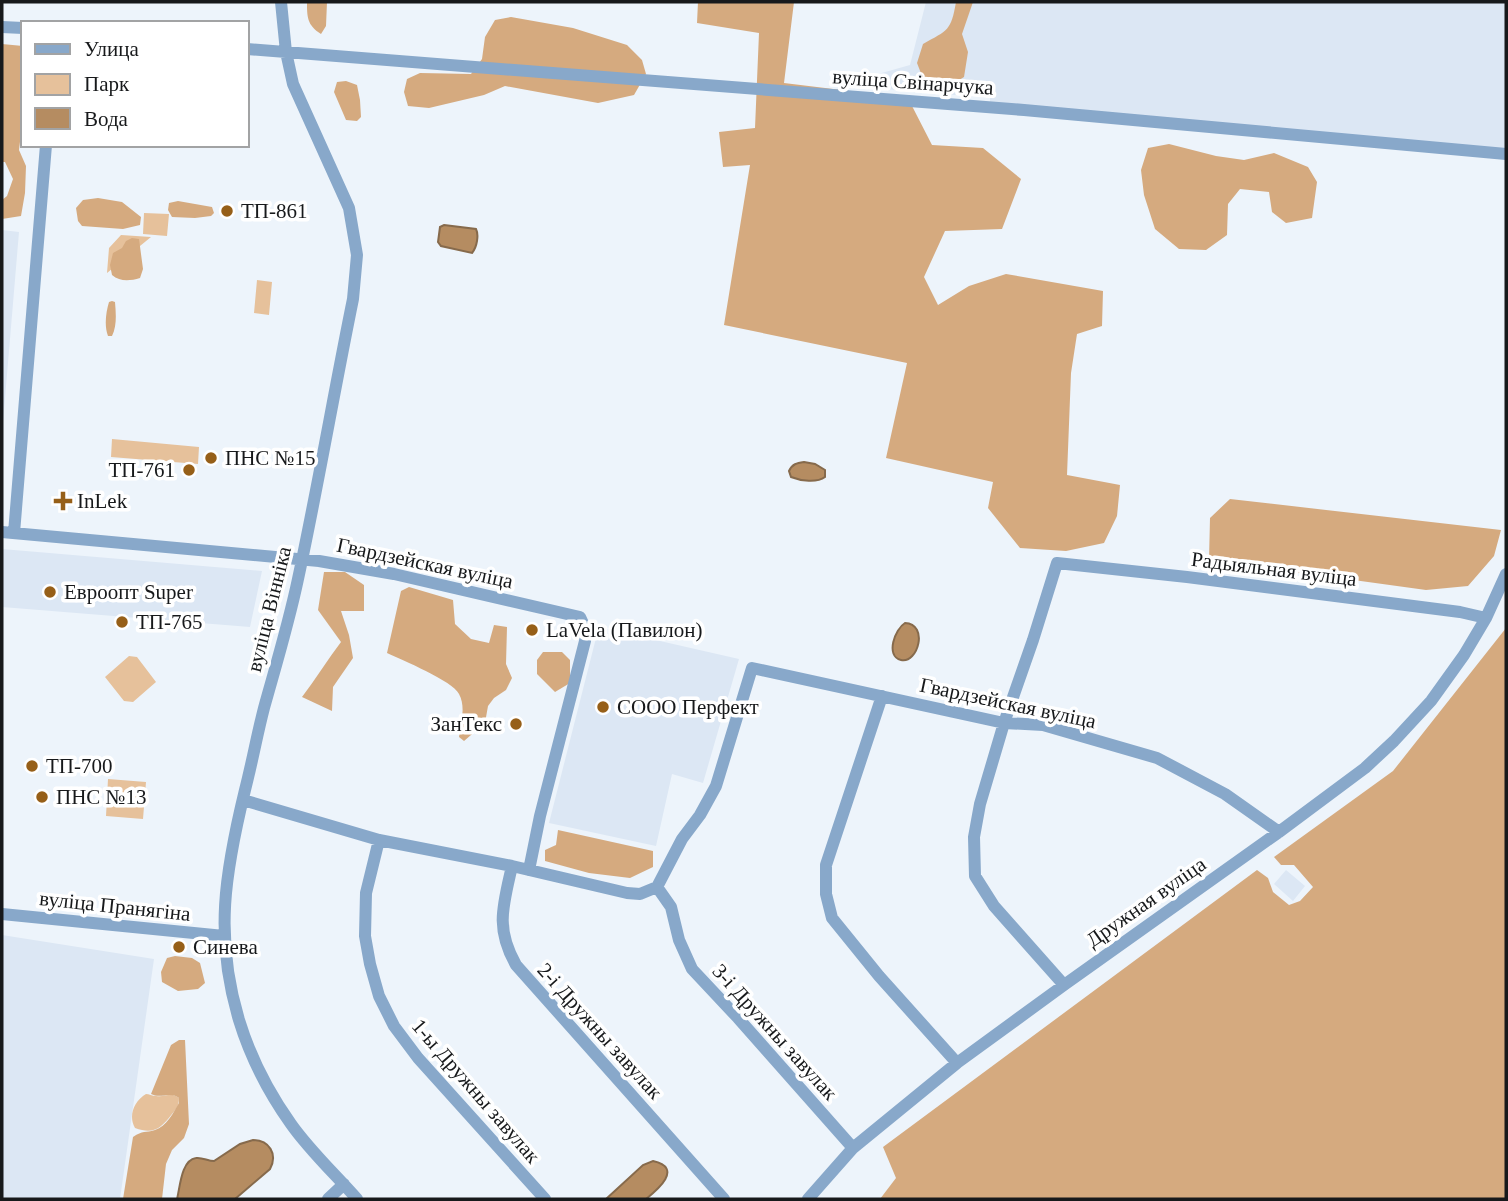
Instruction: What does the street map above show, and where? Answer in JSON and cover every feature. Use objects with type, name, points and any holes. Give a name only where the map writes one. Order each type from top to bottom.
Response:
[{"type":"street","name":"вуліца Вінніка","points":[[281,2],[286,52],[293,84],[349,208],[357,255],[356,277],[302,559],[227,874],[224,936],[239,1019],[266,1082],[291,1125],[357,1199]]},
{"type":"street","points":[[2,27],[21,28]]},
{"type":"street","name":"вуліца Свінарчука","points":[[248,48],[946,110],[1506,154]]},
{"type":"street","points":[[8,532],[47,147]]},
{"type":"street","name":"Гвардзейская вуліца","points":[[8,532],[302,559],[394,574],[580,617],[586,631],[585,641],[540,816],[529,870]]},
{"type":"street","name":"Радыяльная вуліца","points":[[1004,723],[1057,563],[1460,612],[1486,618]]},
{"type":"street","points":[[1486,618],[1506,574]]},
{"type":"street","points":[[1486,618],[1506,600]]},
{"type":"street","name":"Дружная вуліца","points":[[808,1199],[853,1148],[957,1063],[1366,768],[1431,701],[1486,618]]},
{"type":"street","name":"Гвардзейская вуліца","points":[[657,887],[682,839],[700,815],[716,786],[752,668],[1004,723],[1043,725],[1157,758],[1225,794],[1279,832]]},
{"type":"street","points":[[882,696],[826,865],[826,894],[832,918],[879,976],[957,1063]]},
{"type":"street","points":[[1004,723],[980,804],[974,837],[975,876],[994,906],[1064,985]]},
{"type":"street","points":[[243,800],[379,840],[512,866],[627,893],[640,894],[657,887]]},
{"type":"street","name":"1-ы Дружны завулак","points":[[379,840],[366,893],[365,936],[379,996],[394,1026],[418,1058],[545,1199]]},
{"type":"street","name":"2-і Дружны завулак","points":[[512,866],[502,909],[506,948],[516,965],[724,1199]]},
{"type":"street","name":"3-і Дружны завулак","points":[[657,887],[671,906],[679,940],[692,969],[853,1148]]},
{"type":"street","name":"вуліца Пранягіна","points":[[2,914],[224,936]]},
{"type":"street","points":[[328,1199],[344,1184]]},
{"type":"shaded area","points":[[307,2],[327,2],[326,26],[321,34],[309,20]]},
{"type":"shaded area","points":[[698,2],[794,2],[784,83],[858,92],[912,106],[932,145],[983,148],[1021,179],[1002,229],[945,231],[924,277],[938,305],[969,286],[1006,274],[1103,291],[1102,326],[1077,334],[1071,373],[1067,475],[1120,485],[1117,516],[1104,543],[1066,551],[1020,548],[988,508],[993,482],[886,458],[907,363],[724,325],[750,165],[723,167],[719,132],[755,128],[759,33],[697,23]]},
{"type":"shaded area","points":[[926,2],[1506,2],[1506,154],[990,108],[990,98],[839,85],[910,65]]},
{"type":"shaded area","points":[[956,2],[973,2],[962,34],[968,52],[964,77],[946,88],[926,86],[917,63],[923,44],[947,29]]},
{"type":"shaded area","points":[[511,17],[573,28],[627,45],[642,60],[646,74],[634,95],[598,103],[505,86],[484,95],[429,108],[408,106],[404,92],[407,79],[420,73],[471,74],[482,59],[485,37],[495,20]]},
{"type":"shaded area","points":[[2,44],[21,46],[19,150],[26,166],[21,216],[2,219],[2,200],[7,196],[13,179],[5,162],[2,162]]},
{"type":"shaded area","points":[[346,81],[357,85],[361,117],[357,121],[346,120],[334,92],[337,82]]},
{"type":"shaded area","points":[[1169,144],[1244,160],[1274,153],[1308,167],[1317,182],[1312,218],[1286,223],[1272,212],[1269,192],[1240,189],[1228,204],[1227,235],[1206,250],[1179,249],[1155,229],[1144,195],[1141,170],[1148,148]]},
{"type":"shaded area","points":[[98,198],[122,202],[141,217],[140,225],[123,229],[82,226],[78,221],[76,208],[83,200]]},
{"type":"shaded area","points":[[178,201],[212,207],[214,213],[211,216],[195,218],[172,217],[168,210],[169,203]]},
{"type":"shaded area","points":[[2,230],[19,232],[2,434]]},
{"type":"shaded area","points":[[132,238],[139,239],[143,269],[140,278],[118,279],[112,275],[110,265],[113,253]]},
{"type":"shaded area","points":[[109,302],[115,302],[115,324],[112,336],[108,336],[106,315]]},
{"type":"shaded area","points":[[1230,499],[1501,530],[1494,556],[1468,586],[1426,590],[1209,560],[1210,518]]},
{"type":"shaded area","points":[[2,549],[262,571],[250,627],[2,607]]},
{"type":"shaded area","points":[[324,572],[345,572],[364,585],[364,611],[341,611],[353,658],[333,687],[332,711],[302,697],[341,642],[318,610]]},
{"type":"shaded area","points":[[409,587],[453,600],[455,624],[471,639],[489,643],[494,625],[507,627],[506,664],[512,678],[506,690],[488,706],[485,723],[464,741],[459,737],[462,704],[455,689],[426,671],[387,653],[401,591]]},
{"type":"shaded area","points":[[603,628],[739,659],[703,783],[672,774],[656,846],[549,823],[596,638]]},
{"type":"shaded area","points":[[1506,628],[1506,1199],[880,1199],[896,1178],[883,1147],[1257,870],[1268,878],[1273,892],[1289,905],[1300,901],[1313,887],[1294,865],[1281,865],[1274,857],[1393,771]]},
{"type":"shaded area","points":[[543,652],[562,652],[570,660],[570,683],[555,692],[537,674],[537,660]]},
{"type":"shaded area","points":[[558,830],[653,851],[653,867],[630,878],[589,873],[545,861],[545,850],[556,845]]},
{"type":"shaded area","points":[[1286,870],[1305,886],[1293,901],[1274,884]]},
{"type":"shaded area","points":[[2,935],[154,959],[120,1199],[2,1199]]},
{"type":"shaded area","points":[[167,958],[192,958],[200,963],[205,983],[198,989],[178,991],[162,982],[161,972]]},
{"type":"shaded area","points":[[185,1040],[189,1124],[184,1138],[172,1150],[166,1164],[162,1199],[123,1199],[133,1137],[163,1126],[179,1103],[176,1096],[151,1094],[171,1045]]},
{"type":"green space","points":[[144,213],[169,214],[167,236],[143,234]]},
{"type":"green space","points":[[121,235],[151,237],[107,273],[109,248]]},
{"type":"green space","points":[[257,280],[272,282],[269,315],[254,313]]},
{"type":"green space","points":[[112,439],[199,447],[198,464],[111,457]]},
{"type":"green space","points":[[129,656],[137,657],[156,682],[133,702],[124,701],[105,677]]},
{"type":"green space","points":[[108,779],[146,782],[143,819],[106,816]]},
{"type":"green space","points":[[146,1094],[173,1095],[179,1098],[177,1107],[168,1119],[156,1129],[147,1131],[135,1128],[132,1119],[135,1105]]},
{"type":"water","points":[[444,225],[476,229],[477,241],[472,253],[441,246],[438,242],[440,227]]},
{"type":"water","points":[[804,462],[825,470],[825,477],[809,481],[791,477],[789,471],[792,467]]},
{"type":"water","points":[[905,623],[912,625],[919,636],[912,656],[901,660],[893,653],[893,642]]},
{"type":"water","points":[[253,1140],[268,1145],[272,1153],[272,1163],[270,1169],[235,1199],[177,1199],[184,1169],[191,1160],[198,1158],[214,1161],[240,1144]]},
{"type":"water","points":[[653,1161],[662,1164],[667,1169],[667,1174],[661,1185],[646,1199],[606,1199],[643,1165]]},
{"type":"place","name":"ТП-861","points":[[227,211]]},
{"type":"place","name":"ПНС №15","points":[[211,458]]},
{"type":"place","name":"ТП-761","points":[[189,470]]},
{"type":"place","name":"InLek","points":[[63,501]]},
{"type":"place","name":"Евроопт Super","points":[[50,592]]},
{"type":"place","name":"ТП-765","points":[[122,622]]},
{"type":"place","name":"LaVela (Павилон)","points":[[532,630]]},
{"type":"place","name":"СООО Перфект","points":[[603,707]]},
{"type":"place","name":"ЗанТекс","points":[[516,724]]},
{"type":"place","name":"ТП-700","points":[[32,766]]},
{"type":"place","name":"ПНС №13","points":[[42,797]]},
{"type":"place","name":"Синева","points":[[179,947]]}]
